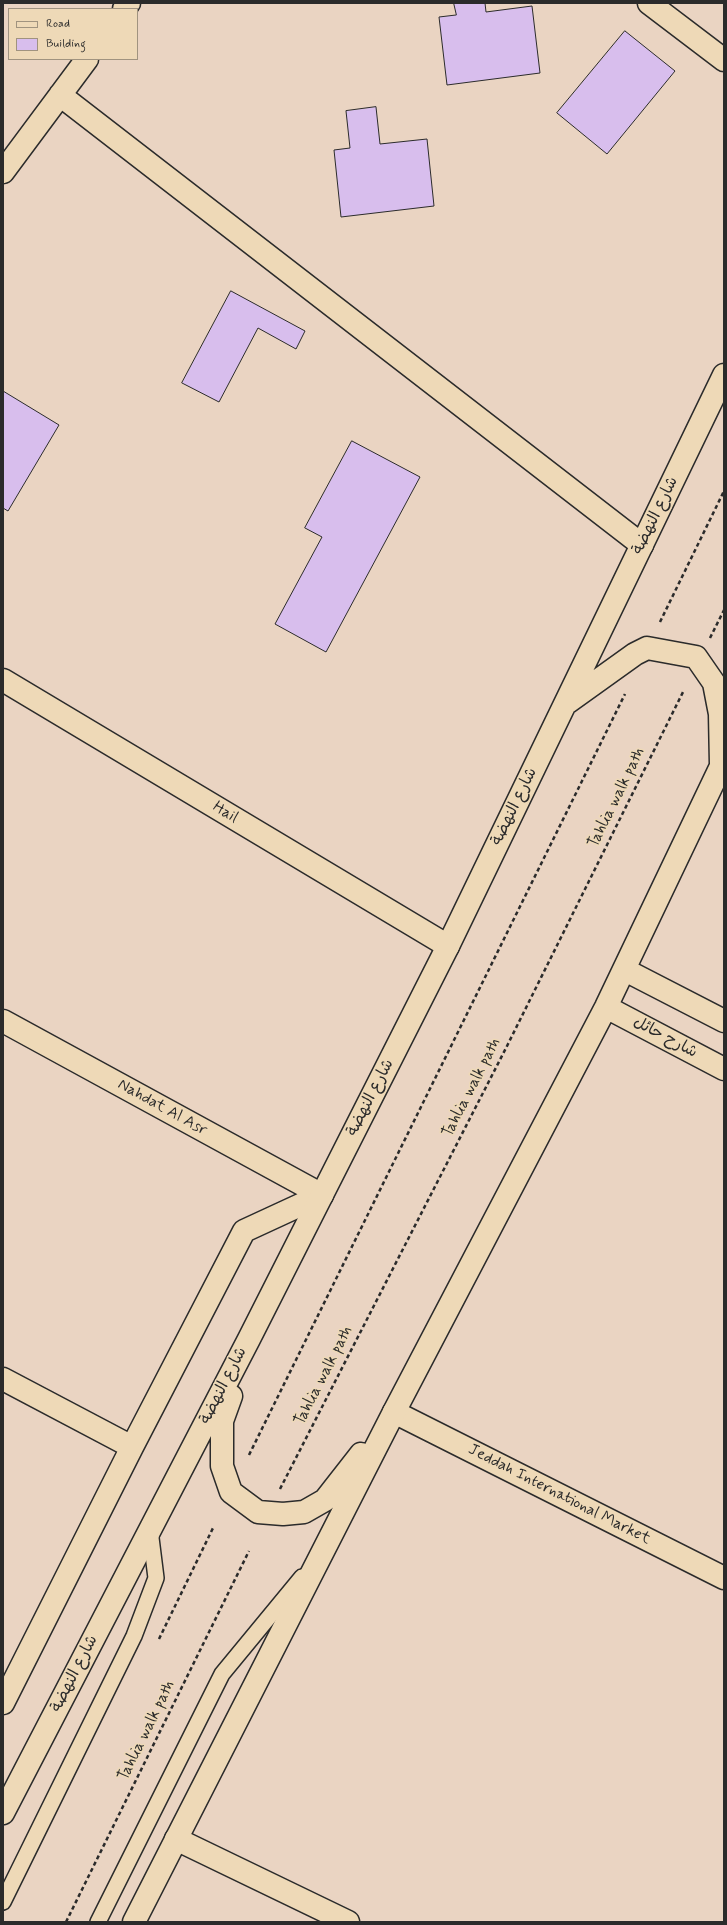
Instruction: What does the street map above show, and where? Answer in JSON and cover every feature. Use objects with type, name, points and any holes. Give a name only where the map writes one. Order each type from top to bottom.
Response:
[{"type":"street","points":[[649,3],[724,60]]},
{"type":"street","points":[[3,172],[86,60]]},
{"type":"street","points":[[60,95],[642,545]]},
{"type":"street","name":"شارع النهضة","points":[[3,1813],[249,1339],[448,946],[724,375]]},
{"type":"street","points":[[134,1922],[394,1412],[625,970],[723,763],[720,714],[714,683],[696,657],[647,648],[635,654],[565,704]]},
{"type":"street","name":"Hail","points":[[3,680],[448,946]]},
{"type":"street","points":[[625,970],[724,1022]]},
{"type":"street","name":"شارح حائل","points":[[606,1007],[724,1068]]},
{"type":"street","name":"Nahdat Al Asr","points":[[3,1021],[322,1196]]},
{"type":"street","points":[[3,1703],[132,1447],[244,1231],[322,1196]]},
{"type":"street","points":[[249,1339],[222,1421],[222,1466],[231,1492],[258,1512],[283,1514],[304,1512],[325,1500],[394,1412]]},
{"type":"street","points":[[3,1379],[132,1447]]},
{"type":"street","name":"Jeddah International Market","points":[[394,1412],[724,1578]]},
{"type":"street","points":[[176,1839],[348,1922]]},
{"type":"lane","points":[[3,1902],[134,1636],[156,1578],[150,1530]]},
{"type":"lane","points":[[98,1922],[222,1674],[321,1555]]},
{"type":"path","points":[[660,622],[724,491]]},
{"type":"path","points":[[710,638],[724,610]]},
{"type":"path","name":"Tahlia walk path","points":[[248,1458],[627,690]]},
{"type":"path","name":"Tahlia walk path","points":[[277,1494],[509,1040],[684,690]]},
{"type":"path","name":"Tahlia walk path","points":[[66,1922],[249,1551]]},
{"type":"building","points":[[454,3],[485,3],[486,12],[532,6],[540,73],[447,85],[439,17],[456,15]]},
{"type":"building","points":[[625,31],[675,71],[607,154],[557,113]]},
{"type":"building","points":[[376,107],[380,144],[427,139],[434,206],[341,217],[334,150],[350,148],[346,111]]},
{"type":"building","points":[[231,291],[305,331],[296,349],[258,328],[219,402],[182,383]]},
{"type":"building","points":[[3,391],[59,425],[8,511],[3,508]]},
{"type":"building","points":[[352,441],[420,477],[326,652],[275,624],[322,537],[305,528]]}]
